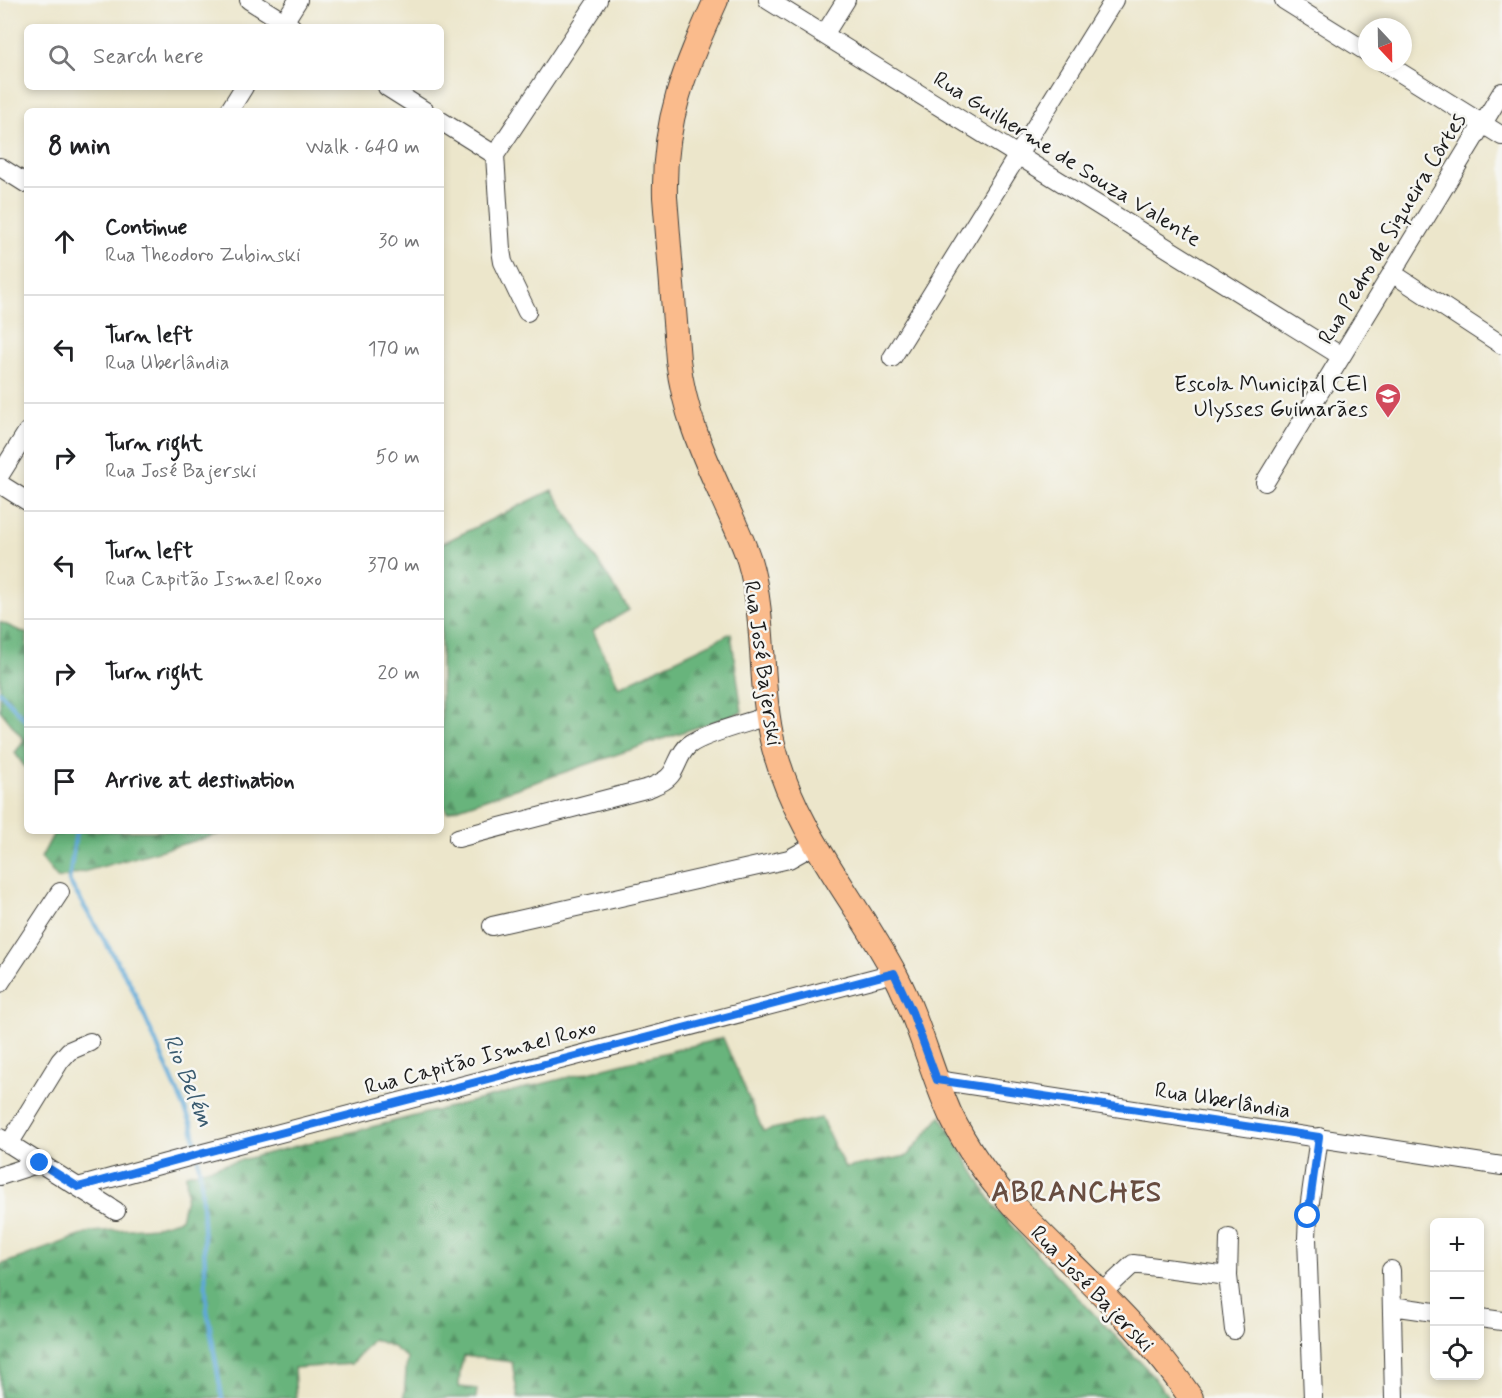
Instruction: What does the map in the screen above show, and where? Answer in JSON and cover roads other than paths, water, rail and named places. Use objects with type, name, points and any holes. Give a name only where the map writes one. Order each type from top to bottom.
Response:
[{"type":"main road","name":"Rua José Bajerski","points":[[716,0],[683,76],[670,125],[665,173],[672,291],[681,384],[687,410],[706,462],[741,539],[754,580],[768,716],[774,749],[791,797],[804,823],[894,973],[912,1012],[951,1114],[993,1184],[1037,1231],[1108,1287],[1191,1398]]},
{"type":"street","points":[[249,0],[285,24]]},
{"type":"street","points":[[286,24],[298,0]]},
{"type":"street","points":[[527,312],[503,262],[495,155],[598,0]]},
{"type":"street","name":"Rua Guilherme de Souza Valente","points":[[768,0],[1341,356]]},
{"type":"street","points":[[824,35],[846,0]]},
{"type":"street","points":[[892,358],[1114,0]]},
{"type":"street","points":[[1284,0],[1358,46]]},
{"type":"street","points":[[1399,72],[1502,136]]},
{"type":"street","points":[[231,108],[242,90]]},
{"type":"street","points":[[392,90],[420,108]]},
{"type":"street","name":"Rua Pedro de Siqueira Côrtes","points":[[1265,482],[1502,92]]},
{"type":"street","points":[[444,123],[495,155]]},
{"type":"street","points":[[0,167],[24,182]]},
{"type":"street","points":[[1392,273],[1502,345]]},
{"type":"street","points":[[0,475],[24,437]]},
{"type":"street","points":[[0,484],[24,499]]},
{"type":"street","points":[[458,838],[649,788],[668,778],[688,746],[716,733],[768,716]]},
{"type":"street","points":[[492,926],[789,859],[816,844]]},
{"type":"street","points":[[0,983],[60,892]]},
{"type":"street","name":"Rua Capitão Ismael Roxo","points":[[78,1187],[894,973]]},
{"type":"street","points":[[90,1042],[69,1052],[60,1061],[5,1141],[116,1211]]},
{"type":"street","name":"Rua Uberlândia","points":[[937,1080],[1502,1166]]},
{"type":"street","points":[[1313,1398],[1307,1238],[1319,1137]]},
{"type":"street","points":[[0,1176],[40,1163]]},
{"type":"street","points":[[1229,1238],[1228,1276],[1234,1330]]},
{"type":"street","points":[[1108,1287],[1133,1264],[1228,1276]]},
{"type":"street","points":[[1391,1270],[1394,1398]]},
{"type":"street","points":[[1392,1306],[1430,1311]]},
{"type":"street","points":[[1484,1319],[1502,1321]]},
{"type":"waterway","name":"Rio Belém","points":[[0,692],[24,719]]},
{"type":"waterway","name":"Rio Belém","points":[[76,834],[69,881],[130,983],[192,1125],[197,1151]]},
{"type":"waterway","name":"Rio Belém","points":[[198,1159],[207,1310],[222,1398]]},
{"type":"place","name":"Escola Municipal CEI Ulysses Guimarães","points":[[1388,419]]},
{"type":"district","name":"ABRANCHES","points":[[1077,1191]]}]
